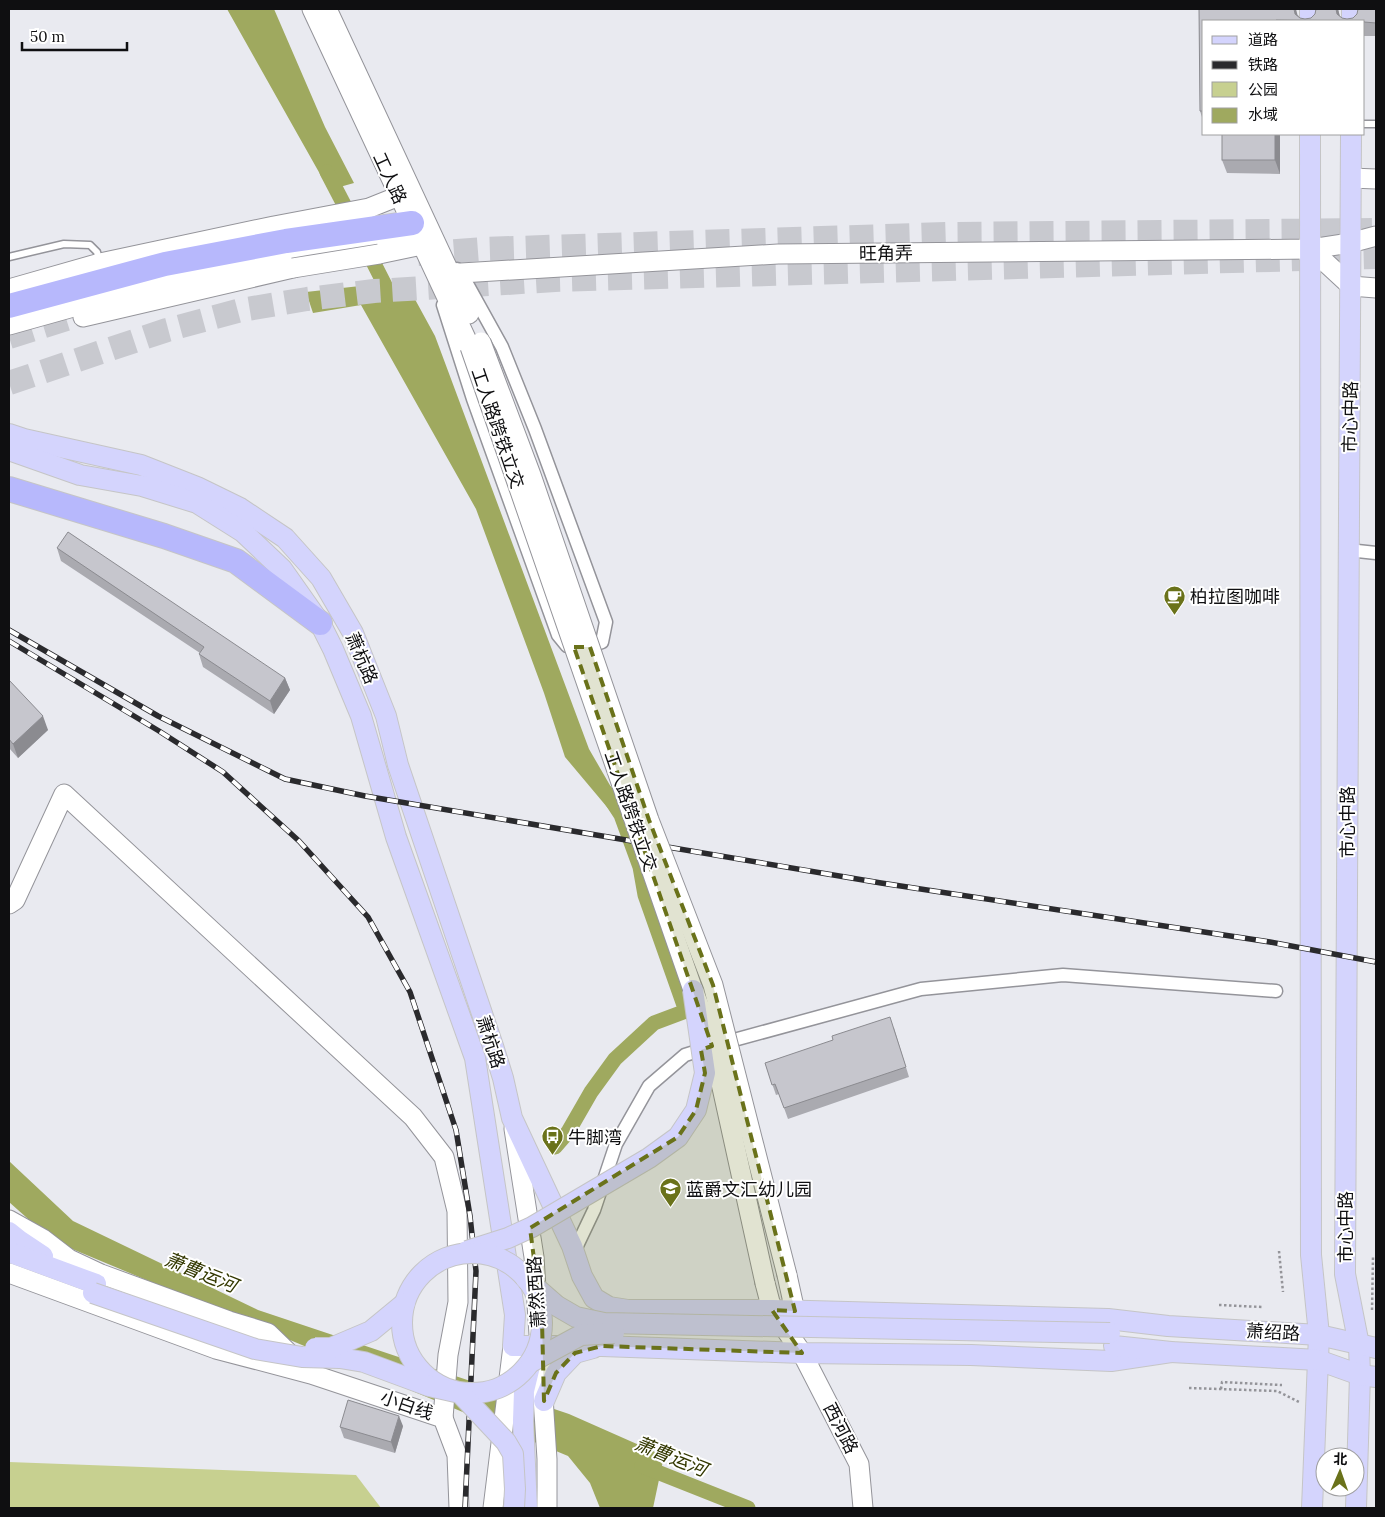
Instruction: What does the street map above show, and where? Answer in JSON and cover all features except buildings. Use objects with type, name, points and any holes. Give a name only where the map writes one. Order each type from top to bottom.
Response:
[{"type":"highway","points":[[9,306],[165,264],[376,234],[417,234]]},
{"type":"highway","points":[[9,489],[164,536],[236,561],[320,623]]},
{"type":"main road","name":"工人路","points":[[312,9],[417,234],[439,265]]},
{"type":"main road","name":"工人路","points":[[328,9],[439,265],[460,323],[475,344]]},
{"type":"main road","name":"市心中路","points":[[1310,135],[1311,1255],[1319,1335],[1312,1508]]},
{"type":"main road","name":"市心中路","points":[[1351,135],[1345,1274],[1368,1346],[1368,1376],[1356,1508]]},
{"type":"main road","points":[[1351,178],[1376,179]]},
{"type":"main road","points":[[376,234],[399,196]]},
{"type":"main road","name":"旺角弄","points":[[461,273],[778,254],[1311,249],[1350,243],[1376,236]]},
{"type":"main road","points":[[9,289],[100,263],[286,247]]},
{"type":"main road","points":[[9,325],[286,247]]},
{"type":"main road","points":[[9,334],[286,247]]},
{"type":"main road","points":[[1311,249],[1351,286],[1376,288]]},
{"type":"main road","name":"工人路跨铁立交","points":[[475,344],[693,990],[710,1033],[772,1310]]},
{"type":"main road","name":"工人路跨铁立交","points":[[475,344],[534,484],[649,820],[713,985],[795,1312]]},
{"type":"main road","name":"萧杭路","points":[[9,434],[141,465],[196,487],[240,508],[285,538],[322,578],[353,633],[386,716],[398,765],[503,1078]]},
{"type":"main road","name":"萧杭路","points":[[9,450],[80,475],[142,486],[197,503],[243,532],[282,569],[320,623],[361,716],[396,837],[475,1058],[480,1086]]},
{"type":"main road","points":[[9,904],[15,900],[64,794],[413,1118],[444,1157],[457,1211],[458,1302],[448,1355],[443,1418]]},
{"type":"main road","points":[[514,1508],[513,1454],[506,1442],[460,1393],[428,1378],[414,1362],[405,1344],[402,1323],[405,1303],[413,1285],[427,1270],[444,1259],[508,1238],[532,1227],[649,1158],[678,1137],[696,1110],[705,1073],[693,990]]},
{"type":"main road","name":"萧然西路","points":[[503,1078],[512,1118],[534,1257],[536,1354],[544,1401],[547,1508]]},
{"type":"main road","name":"萧然西路","points":[[480,1086],[515,1315],[513,1346],[493,1508]]},
{"type":"main road","points":[[512,1118],[574,1252],[582,1276],[594,1298],[609,1307],[628,1310],[772,1310],[1108,1319],[1168,1326]]},
{"type":"main road","points":[[9,1220],[43,1239],[69,1259],[101,1274],[229,1321],[268,1333],[311,1374]]},
{"type":"main road","points":[[9,1232],[18,1240],[90,1285]]},
{"type":"main road","points":[[9,1252],[255,1349],[364,1362],[429,1386],[460,1393],[483,1393],[501,1387],[518,1377],[536,1354],[581,1335],[604,1333],[1112,1340],[1168,1326]]},
{"type":"main road","points":[[444,1259],[466,1254],[488,1255],[509,1264],[557,1306],[576,1317],[604,1323],[1112,1340],[1171,1352]]},
{"type":"main road","points":[[9,1265],[90,1285],[262,1343],[296,1347],[331,1348],[371,1331],[405,1303]]},
{"type":"main road","name":"小白线","points":[[9,1273],[216,1349],[311,1374],[443,1418],[458,1455],[459,1508]]},
{"type":"main road","points":[[526,1279],[538,1298],[542,1321],[539,1343],[524,1390],[527,1508]]},
{"type":"main road","points":[[772,1310],[802,1353]]},
{"type":"main road","points":[[795,1312],[802,1353]]},
{"type":"main road","name":"萧绍路","points":[[1168,1326],[1319,1335],[1368,1346]]},
{"type":"main road","points":[[513,1346],[536,1354],[602,1346],[802,1353],[972,1355],[1111,1361],[1171,1352]]},
{"type":"main road","points":[[544,1401],[556,1373],[575,1353],[602,1346]]},
{"type":"main road","name":"萧绍路","points":[[1171,1352],[1318,1360],[1368,1376]]},
{"type":"main road","name":"西河路","points":[[802,1353],[859,1464],[863,1508]]},
{"type":"street","points":[[439,265],[461,273],[502,347],[535,429],[606,622],[602,642],[588,647],[567,646],[558,635],[472,399],[449,326],[439,265]]},
{"type":"street","points":[[1348,550],[1376,553]]},
{"type":"street","points":[[574,1252],[594,1210],[616,1144],[644,1094],[649,1086],[685,1055],[921,989],[1063,975],[1276,991]]},
{"type":"lane","points":[[9,257],[64,244],[90,244],[97,252],[100,263]]},
{"type":"path","points":[[1278,1251],[1283,1292]]},
{"type":"path","points":[[1372,1310],[1373,1257]]},
{"type":"path","points":[[1220,1305],[1262,1307]]},
{"type":"path","points":[[1221,1389],[1222,1382],[1282,1385]]},
{"type":"path","points":[[1189,1388],[1277,1391],[1299,1402],[1299,1411]]},
{"type":"highlighted area","points":[[574,647],[590,647],[649,820],[713,985],[795,1311],[772,1310],[802,1353],[602,1346],[575,1353],[556,1373],[544,1401],[542,1321],[530,1228],[678,1137],[696,1110],[705,1073],[701,1050],[712,1046]]},
{"type":"green space","points":[[9,1462],[356,1475],[381,1508],[9,1508]]},
{"type":"water","points":[[227,9],[274,9],[325,127],[354,183],[329,190]]},
{"type":"water","points":[[405,281],[435,336],[589,749],[622,806],[612,813],[565,757],[544,693],[476,509],[361,305],[313,313],[306,292]]},
{"type":"water","points":[[9,1161],[73,1221],[258,1310],[569,1414],[664,1456],[653,1508],[600,1508],[590,1483],[568,1456],[53,1241],[9,1202]]},
{"type":"waterway","points":[[327,172],[352,220]]},
{"type":"waterway","points":[[366,248],[393,301]]},
{"type":"waterway","points":[[555,1147],[568,1132],[591,1092],[615,1059],[654,1023],[686,1011],[645,895],[640,867],[621,815],[606,792]]},
{"type":"waterway","name":"萧曹运河","points":[[642,1466],[748,1508]]},
{"type":"tunnel","points":[[418,254],[483,249],[948,234],[1372,230]]},
{"type":"tunnel","points":[[9,383],[167,330],[241,310],[307,299],[374,291],[555,280],[1376,257]]},
{"type":"tunnel","points":[[9,337],[105,307]]},
{"type":"railway","points":[[9,630],[158,716],[285,779],[365,796],[881,883],[1270,942],[1376,962]]},
{"type":"railway","points":[[9,641],[159,731],[223,772],[299,841],[368,917],[410,992],[456,1130],[470,1216],[476,1271],[465,1508]]},
{"type":"place","name":"柏拉图咖啡","points":[[1174,615]]},
{"type":"place","name":"牛脚湾","points":[[552,1156]]},
{"type":"place","name":"蓝爵文汇幼儿园","points":[[670,1208]]}]
